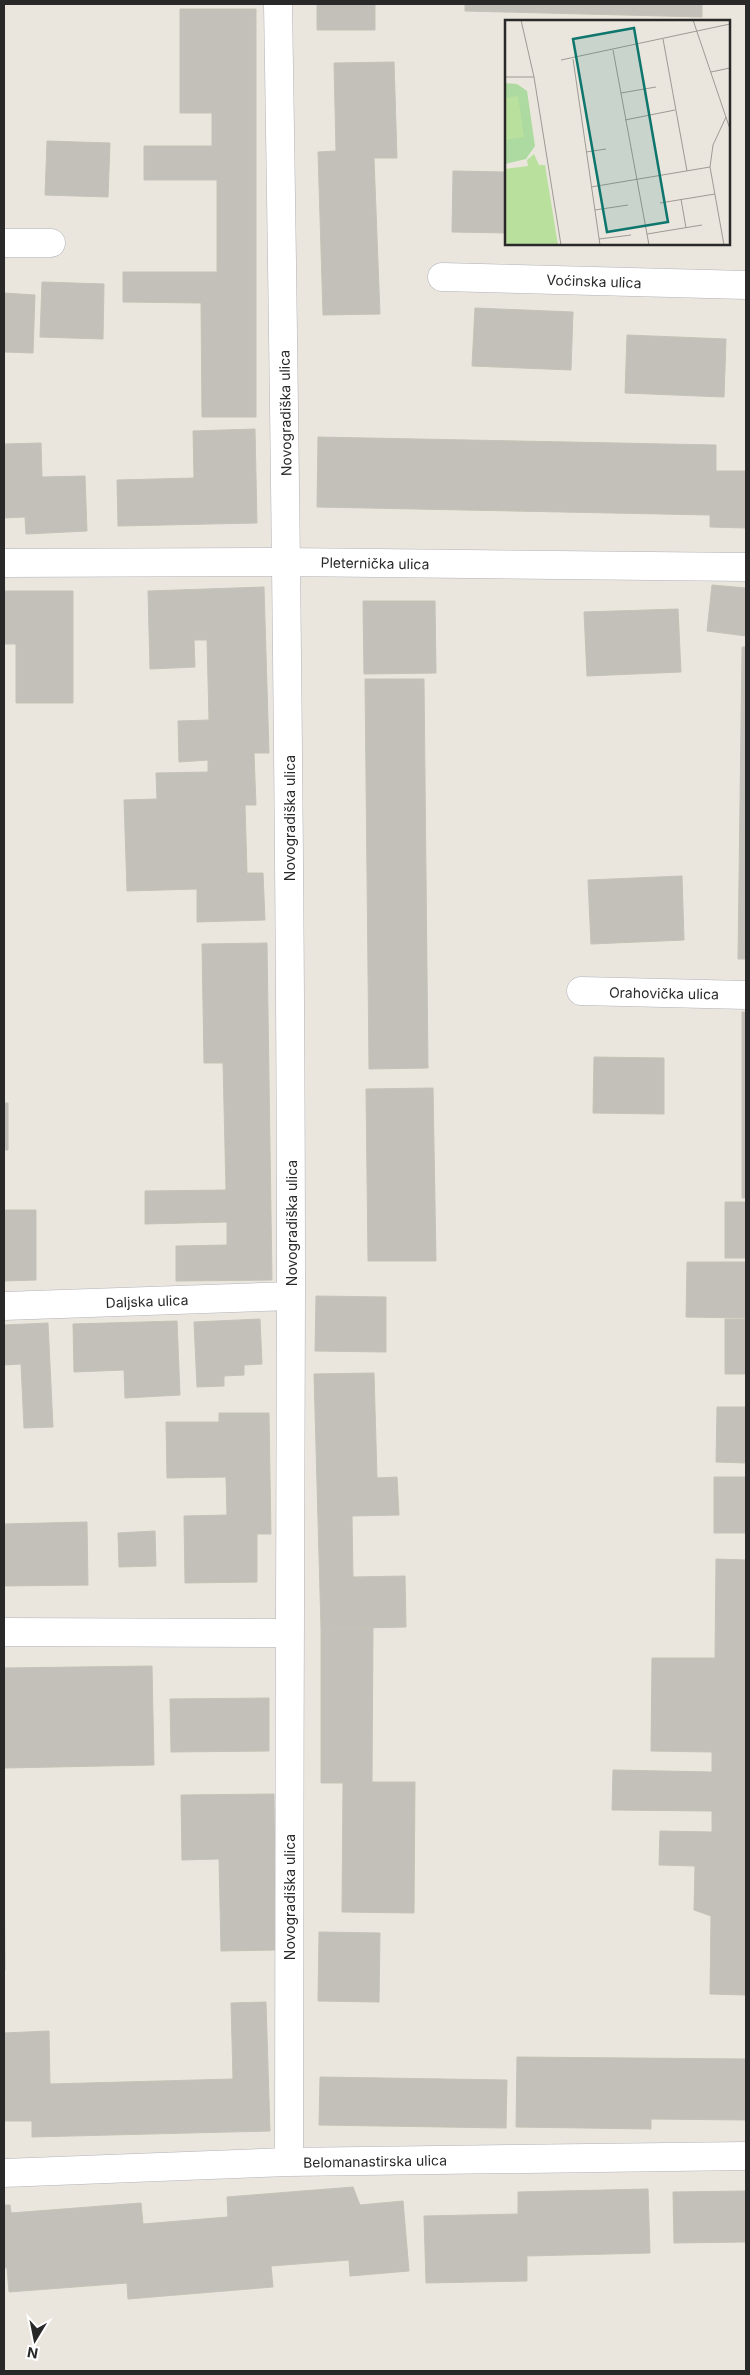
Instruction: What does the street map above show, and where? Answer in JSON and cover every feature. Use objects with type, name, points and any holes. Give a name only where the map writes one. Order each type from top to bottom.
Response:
[{"type":"street","name":"Novogradiška ulica","points":[[278,4],[287,562],[291,1296],[289,2162]]},
{"type":"street","points":[[4,243],[51,244]]},
{"type":"street","name":"Voćinska ulica","points":[[442,277],[746,285]]},
{"type":"street","name":"Pleternička ulica","points":[[4,563],[287,562],[746,567]]},
{"type":"street","name":"Orahovička ulica","points":[[581,991],[746,995]]},
{"type":"street","name":"Daljska ulica","points":[[4,1306],[291,1296]]},
{"type":"street","points":[[4,1632],[289,1633]]},
{"type":"street","name":"Belomanastirska ulica","points":[[4,2173],[289,2162],[746,2156]]},
{"type":"building","points":[[317,4],[375,4],[375,30],[317,30]]},
{"type":"building","points":[[465,4],[702,4],[702,17],[465,11]]},
{"type":"building","points":[[180,9],[256,9],[256,417],[202,417],[201,303],[123,302],[123,272],[217,272],[217,180],[144,180],[144,146],[212,146],[212,113],[180,113]]},
{"type":"building","points":[[394,62],[397,158],[374,158],[380,314],[323,315],[318,152],[336,151],[334,63]]},
{"type":"building","points":[[47,141],[110,143],[108,197],[45,195]]},
{"type":"building","points":[[453,171],[505,172],[505,233],[452,232]]},
{"type":"building","points":[[42,282],[104,284],[103,339],[40,337]]},
{"type":"building","points":[[4,293],[35,295],[33,353],[4,352]]},
{"type":"building","points":[[475,308],[573,312],[571,370],[472,366]]},
{"type":"building","points":[[627,335],[726,339],[724,397],[625,393]]},
{"type":"building","points":[[255,429],[257,523],[118,526],[117,480],[194,478],[193,431]]},
{"type":"building","points":[[318,437],[716,445],[716,471],[746,471],[746,528],[710,527],[710,515],[317,507]]},
{"type":"building","points":[[41,443],[42,477],[85,476],[87,531],[26,534],[25,517],[4,518],[4,444]]},
{"type":"building","points":[[712,585],[746,588],[746,636],[707,631]]},
{"type":"building","points":[[264,587],[269,753],[254,753],[256,805],[245,805],[247,873],[263,873],[265,920],[197,922],[197,889],[127,891],[124,800],[157,799],[156,773],[208,772],[208,760],[179,762],[178,721],[209,720],[207,640],[194,640],[195,667],[150,669],[148,591]]},
{"type":"building","points":[[4,591],[73,591],[73,703],[16,703],[16,644],[4,644]]},
{"type":"building","points":[[363,601],[435,601],[436,673],[364,674]]},
{"type":"building","points":[[678,609],[681,672],[587,676],[584,612]]},
{"type":"building","points":[[742,647],[746,647],[746,959],[738,959]]},
{"type":"building","points":[[365,679],[424,679],[428,1068],[369,1069]]},
{"type":"building","points":[[682,876],[684,940],[591,944],[588,880]]},
{"type":"building","points":[[267,943],[272,1280],[176,1281],[176,1246],[227,1245],[227,1222],[145,1224],[145,1191],[226,1190],[223,1063],[204,1063],[202,944]]},
{"type":"building","points":[[742,1012],[746,1012],[746,1198],[742,1198]]},
{"type":"building","points":[[594,1057],[664,1058],[664,1114],[593,1113]]},
{"type":"building","points":[[433,1088],[436,1261],[368,1261],[366,1089]]},
{"type":"building","points":[[4,1103],[8,1103],[8,1150],[4,1150]]},
{"type":"building","points":[[725,1202],[746,1202],[746,1258],[725,1258]]},
{"type":"building","points":[[4,1210],[36,1210],[36,1280],[4,1281]]},
{"type":"building","points":[[687,1262],[746,1262],[746,1318],[686,1317]]},
{"type":"building","points":[[316,1296],[386,1297],[386,1352],[315,1351]]},
{"type":"building","points":[[260,1319],[262,1364],[244,1365],[244,1375],[224,1376],[224,1386],[197,1387],[194,1322]]},
{"type":"building","points":[[725,1319],[746,1319],[746,1374],[725,1374]]},
{"type":"building","points":[[177,1321],[180,1395],[125,1398],[124,1370],[74,1372],[73,1324]]},
{"type":"building","points":[[48,1323],[53,1427],[24,1428],[21,1364],[4,1365],[4,1325]]},
{"type":"building","points":[[374,1373],[377,1478],[397,1477],[399,1515],[352,1516],[353,1577],[405,1576],[406,1627],[321,1629],[314,1374]]},
{"type":"building","points":[[717,1407],[746,1407],[746,1463],[716,1462]]},
{"type":"building","points":[[219,1413],[269,1413],[271,1534],[257,1534],[257,1582],[185,1583],[184,1516],[227,1515],[226,1477],[167,1478],[166,1422],[219,1422]]},
{"type":"building","points":[[714,1477],[746,1477],[746,1533],[714,1533]]},
{"type":"building","points":[[87,1522],[88,1585],[4,1586],[4,1524]]},
{"type":"building","points":[[155,1531],[156,1566],[119,1567],[118,1533]]},
{"type":"building","points":[[716,1559],[746,1560],[746,1995],[710,1994],[711,1916],[694,1910],[695,1866],[659,1865],[660,1831],[712,1832],[712,1811],[612,1810],[613,1770],[712,1772],[712,1752],[651,1751],[652,1658],[715,1658]]},
{"type":"building","points":[[373,1628],[372,1782],[415,1782],[414,1913],[342,1912],[343,1783],[321,1783],[321,1629]]},
{"type":"building","points":[[152,1666],[154,1765],[4,1768],[4,1668]]},
{"type":"building","points":[[269,1698],[269,1751],[171,1752],[170,1699]]},
{"type":"building","points":[[274,1794],[276,1950],[221,1951],[219,1859],[182,1860],[181,1795]]},
{"type":"building","points":[[4,1848],[5,1970],[4,1970]]},
{"type":"building","points":[[319,1932],[380,1933],[379,2002],[318,2001]]},
{"type":"building","points":[[266,2002],[270,2131],[32,2137],[32,2121],[4,2121],[4,2033],[49,2031],[50,2084],[233,2079],[231,2003]]},
{"type":"building","points":[[517,2057],[746,2059],[746,2120],[651,2119],[651,2129],[516,2127]]},
{"type":"building","points":[[320,2077],[507,2080],[506,2128],[319,2125]]},
{"type":"building","points":[[353,2187],[360,2205],[403,2201],[409,2271],[350,2276],[349,2260],[271,2266],[273,2287],[128,2299],[127,2283],[9,2292],[7,2268],[4,2268],[4,2205],[10,2205],[11,2213],[141,2203],[143,2224],[228,2217],[227,2197]]},
{"type":"building","points":[[648,2189],[650,2253],[527,2256],[527,2281],[426,2283],[424,2216],[518,2214],[518,2192]]},
{"type":"building","points":[[746,2191],[746,2242],[674,2243],[673,2192]]}]
